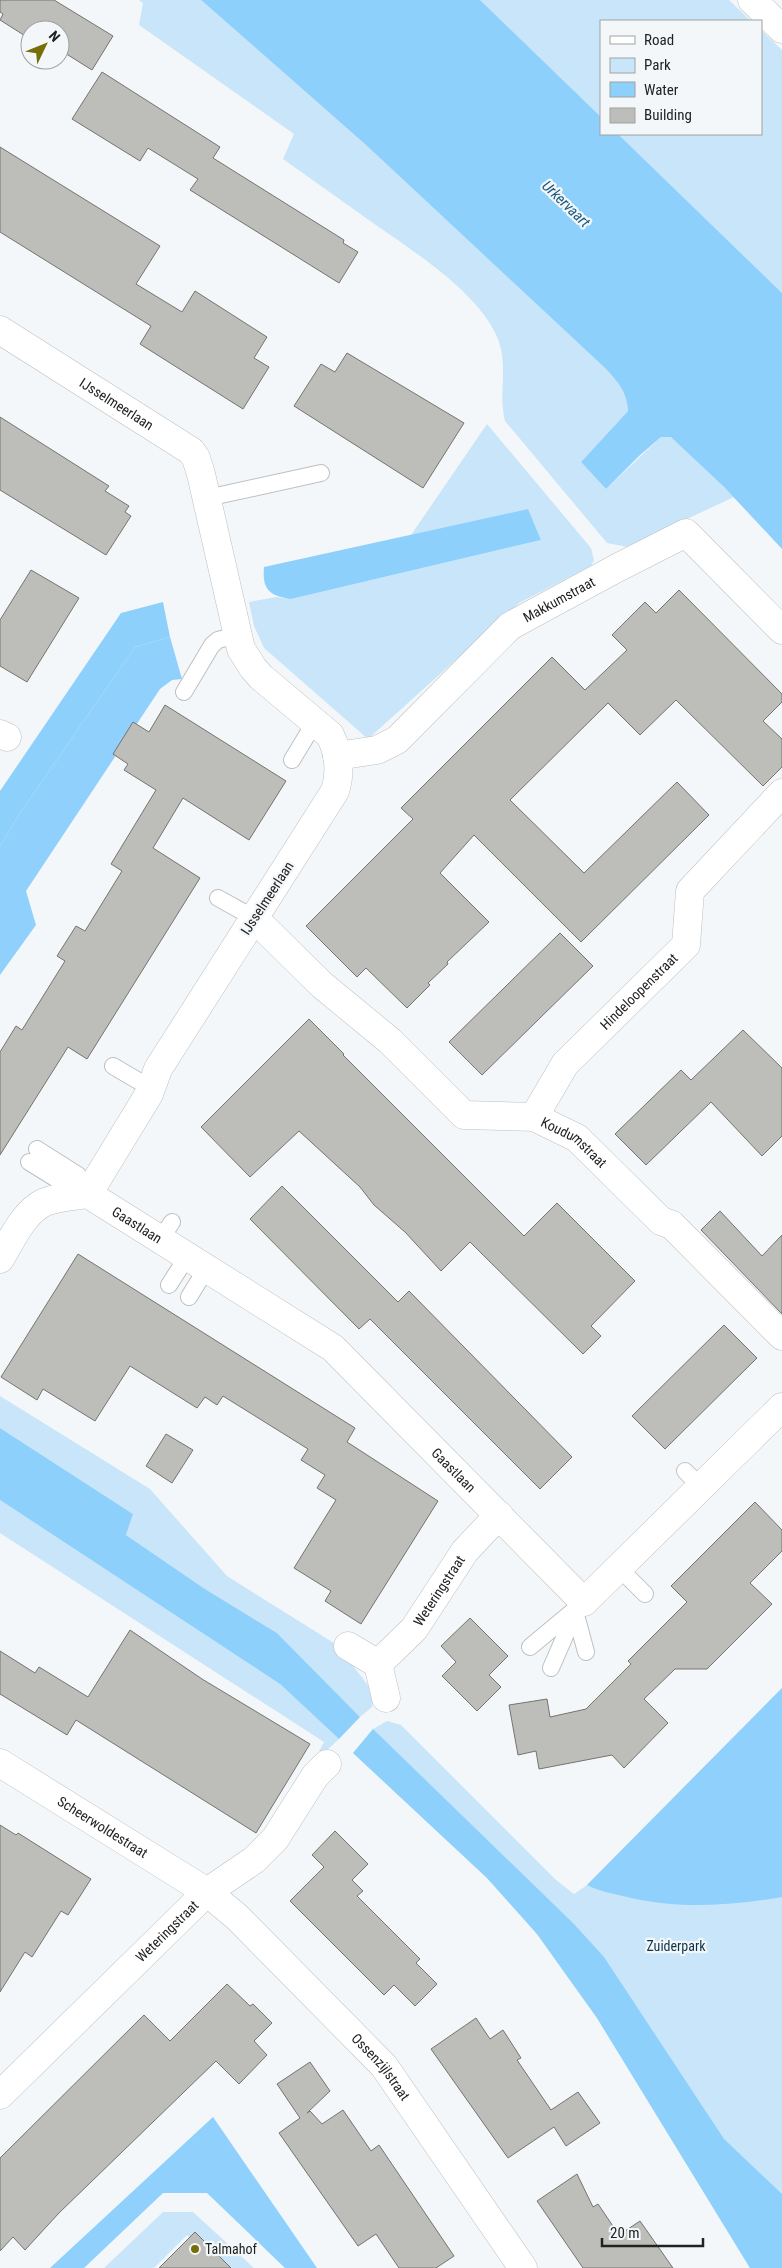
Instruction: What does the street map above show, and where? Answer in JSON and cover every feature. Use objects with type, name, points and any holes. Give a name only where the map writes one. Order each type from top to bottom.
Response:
[{"type":"street","points":[[753,0],[782,29]]},
{"type":"street","name":"IJsselmeerlaan","points":[[0,330],[189,448],[196,458],[207,498],[241,649],[253,668],[330,735],[335,745],[339,771],[335,791],[158,1069],[152,1089],[88,1194]]},
{"type":"street","name":"Makkumstraat","points":[[337,756],[377,750],[397,740],[510,626],[616,568],[686,534],[782,630]]},
{"type":"street","name":"Hindeloopenstraat","points":[[534,1117],[565,1064],[686,945],[690,891],[782,793]]},
{"type":"street","name":"Koudumstraat","points":[[254,918],[322,985],[390,1041],[464,1115],[534,1117],[577,1138],[661,1221],[672,1225],[782,1336]]},
{"type":"street","points":[[0,1259],[21,1224],[36,1208],[54,1200],[88,1194]]},
{"type":"street","name":"Gaastlaan","points":[[88,1194],[166,1231],[197,1263],[340,1354],[499,1515],[580,1606]]},
{"type":"street","points":[[580,1606],[619,1568],[693,1479],[782,1407]]},
{"type":"street","name":"Weteringstraat","points":[[378,1664],[414,1629],[465,1551],[499,1515]]},
{"type":"street","points":[[348,1646],[378,1664],[386,1698]]},
{"type":"street","name":"Scheerwoldestraat","points":[[0,1763],[207,1892]]},
{"type":"street","name":"Weteringstraat","points":[[0,2095],[207,1892],[254,1860],[275,1839],[315,1776],[327,1764]]},
{"type":"street","name":"Ossenzijlstraat","points":[[207,1892],[237,1917],[384,2066],[523,2268]]},
{"type":"lane","points":[[207,498],[321,473]]},
{"type":"lane","points":[[184,692],[212,645],[218,640],[237,635]]},
{"type":"lane","points":[[292,760],[315,722]]},
{"type":"lane","points":[[218,898],[254,918]]},
{"type":"lane","points":[[114,1066],[152,1089]]},
{"type":"lane","points":[[33,1155],[78,1175],[88,1194]]},
{"type":"lane","points":[[169,1285],[197,1263]]},
{"type":"lane","points":[[189,1297],[197,1263]]},
{"type":"lane","points":[[619,1568],[645,1594]]},
{"type":"lane","points":[[530,1647],[580,1606]]},
{"type":"lane","points":[[580,1606],[586,1652]]},
{"type":"lane","points":[[551,1668],[580,1606]]},
{"type":"green space","points":[[139,0],[201,0],[366,145],[606,369],[621,388],[626,398],[628,411],[581,462],[606,489],[661,437],[672,437],[734,497],[627,547],[607,543],[505,421],[502,401],[502,352],[491,325],[478,308],[445,275],[283,159],[294,134],[139,25],[143,3]]},
{"type":"green space","points":[[480,0],[729,0],[750,20],[600,20],[600,116]]},
{"type":"green space","points":[[762,31],[782,50],[782,293],[619,135],[762,135]]},
{"type":"green space","points":[[487,424],[591,548],[594,560],[591,566],[519,603],[368,739],[264,648],[254,626],[249,602],[276,597],[291,599],[541,540],[528,510],[411,535]]},
{"type":"green space","points":[[0,1396],[150,1489],[227,1576],[345,1650],[343,1653],[374,1693],[372,1707],[360,1717],[277,1633],[205,1589],[126,1535],[133,1514],[0,1428]]},
{"type":"green space","points":[[0,1500],[280,1684],[339,1739],[326,1751],[319,1751],[324,1742],[0,1533]]},
{"type":"green space","name":"Zuiderpark","points":[[782,1688],[782,2268],[750,2268],[597,2018],[537,1934],[487,1878],[353,1753],[373,1729],[387,1721],[401,1725],[556,1880],[574,1894],[587,1885]]},
{"type":"green space","points":[[163,2212],[193,2212],[254,2268],[216,2268],[218,2266],[187,2235],[154,2268],[104,2268]]},
{"type":"shaded area","points":[[170,637],[182,679],[172,680],[160,689],[26,891],[36,925],[0,975],[0,846],[20,813],[135,647]]},
{"type":"shaded area","points":[[782,1688],[782,1897],[725,1904],[670,1904],[631,1898],[587,1885]]},
{"type":"shaded area","points":[[213,2117],[317,2268],[285,2268],[207,2193],[163,2193],[84,2268],[50,2268]]},
{"type":"water","name":"Urkervaart","points":[[201,0],[480,0],[600,116],[600,135],[619,135],[782,293],[782,549],[725,488],[671,437],[661,437],[606,489],[581,462],[628,411],[626,398],[621,388],[606,369],[366,145]]},
{"type":"water","points":[[528,509],[541,540],[291,599],[272,593],[268,590],[264,581],[264,567]]},
{"type":"water","points":[[163,602],[170,637],[135,647],[20,813],[0,846],[0,791],[121,613]]},
{"type":"water","points":[[0,1428],[133,1514],[126,1535],[205,1589],[277,1633],[360,1717],[339,1739],[280,1684],[0,1500]]},
{"type":"water","points":[[373,1729],[573,1923],[604,1957],[724,2139],[782,2194],[782,2268],[750,2268],[597,2018],[537,1934],[487,1878],[353,1753]]},
{"type":"building","points":[[0,0],[54,0],[113,36],[92,70],[70,56],[70,20],[20,20],[20,33],[0,20],[3,14],[0,12]]},
{"type":"building","points":[[102,72],[220,147],[213,158],[344,240],[343,243],[358,252],[339,283],[190,190],[198,179],[148,148],[140,161],[72,119]]},
{"type":"building","points":[[0,147],[160,246],[136,284],[182,312],[195,291],[267,337],[254,358],[269,367],[243,409],[140,344],[151,326],[0,232]]},
{"type":"building","points":[[347,353],[464,423],[423,488],[294,406],[321,364],[335,372]]},
{"type":"building","points":[[0,417],[109,486],[105,491],[129,506],[125,512],[131,516],[106,555],[0,490]]},
{"type":"building","points":[[31,570],[79,598],[27,682],[0,666],[0,620]]},
{"type":"building","points":[[679,590],[782,694],[782,702],[763,721],[782,739],[782,767],[763,786],[676,700],[640,735],[608,703],[510,800],[584,873],[677,782],[709,815],[581,942],[474,835],[440,873],[489,922],[447,962],[448,964],[428,983],[430,985],[407,1008],[366,968],[357,977],[306,926],[413,819],[401,808],[552,657],[585,690],[627,650],[612,635],[645,602],[656,613]]},
{"type":"building","points":[[165,705],[286,781],[249,840],[183,798],[153,848],[200,878],[87,1059],[68,1047],[0,1155],[0,1052],[16,1026],[22,1030],[65,961],[57,956],[76,926],[85,931],[122,871],[111,864],[156,790],[124,770],[128,764],[113,754],[133,722],[149,732]]},
{"type":"building","points":[[560,933],[593,966],[482,1075],[449,1042]]},
{"type":"building","points":[[309,1019],[524,1236],[557,1203],[635,1281],[591,1326],[601,1336],[583,1354],[470,1242],[441,1271],[405,1232],[374,1205],[360,1187],[299,1131],[250,1177],[201,1127]]},
{"type":"building","points":[[743,1030],[782,1068],[782,1136],[762,1156],[711,1102],[646,1165],[615,1134],[681,1070],[691,1080]]},
{"type":"building","points":[[282,1186],[398,1302],[409,1291],[572,1457],[540,1489],[370,1319],[359,1329],[250,1219]]},
{"type":"building","points":[[720,1211],[762,1256],[782,1235],[782,1314],[701,1230]]},
{"type":"building","points":[[78,1254],[355,1428],[347,1442],[438,1501],[361,1624],[325,1601],[331,1591],[294,1568],[336,1500],[317,1488],[325,1475],[301,1460],[308,1449],[223,1396],[217,1405],[205,1397],[197,1408],[130,1366],[95,1421],[43,1389],[37,1400],[1,1377]]},
{"type":"building","points":[[724,1325],[757,1358],[665,1449],[632,1416]]},
{"type":"building","points":[[166,1434],[193,1450],[172,1483],[146,1466]]},
{"type":"building","points":[[755,1502],[782,1530],[782,1551],[750,1583],[772,1604],[707,1669],[675,1669],[644,1699],[668,1723],[624,1768],[612,1755],[539,1769],[536,1751],[518,1755],[509,1705],[547,1699],[550,1717],[586,1709],[631,1664],[628,1661],[687,1602],[671,1586]]},
{"type":"building","points":[[470,1618],[508,1656],[489,1675],[501,1687],[477,1711],[442,1676],[456,1662],[441,1646]]},
{"type":"building","points":[[130,1630],[202,1679],[310,1744],[256,1833],[76,1720],[67,1735],[0,1694],[0,1651],[35,1673],[39,1667],[88,1697]]},
{"type":"building","points":[[0,1825],[16,1835],[18,1833],[91,1879],[68,1915],[61,1911],[32,1957],[25,1952],[0,1992]]},
{"type":"building","points":[[335,1831],[368,1864],[352,1880],[363,1891],[357,1896],[420,1959],[416,1963],[437,1984],[415,2006],[394,1985],[384,1995],[290,1901],[324,1867],[312,1855]]},
{"type":"building","points":[[227,1984],[250,2006],[253,2004],[272,2023],[254,2041],[267,2055],[239,2084],[216,2061],[59,2213],[25,2250],[13,2237],[0,2251],[0,2158],[144,2015],[170,2041]]},
{"type":"building","points":[[476,2018],[490,2039],[503,2030],[521,2058],[517,2060],[551,2110],[578,2092],[600,2123],[566,2146],[554,2127],[508,2158],[431,2049]]},
{"type":"building","points":[[310,2062],[330,2091],[307,2113],[310,2111],[322,2124],[343,2110],[371,2151],[379,2145],[454,2256],[436,2268],[399,2268],[376,2234],[358,2246],[279,2133],[300,2118],[277,2084]]},
{"type":"building","points":[[577,2174],[593,2207],[598,2204],[619,2235],[640,2221],[673,2268],[583,2268],[537,2201]]},
{"type":"building","name":"Talmahof","points":[[195,2232],[231,2268],[159,2268]]},
{"type":"place","name":"Talmahof","points":[[195,2249]]}]
